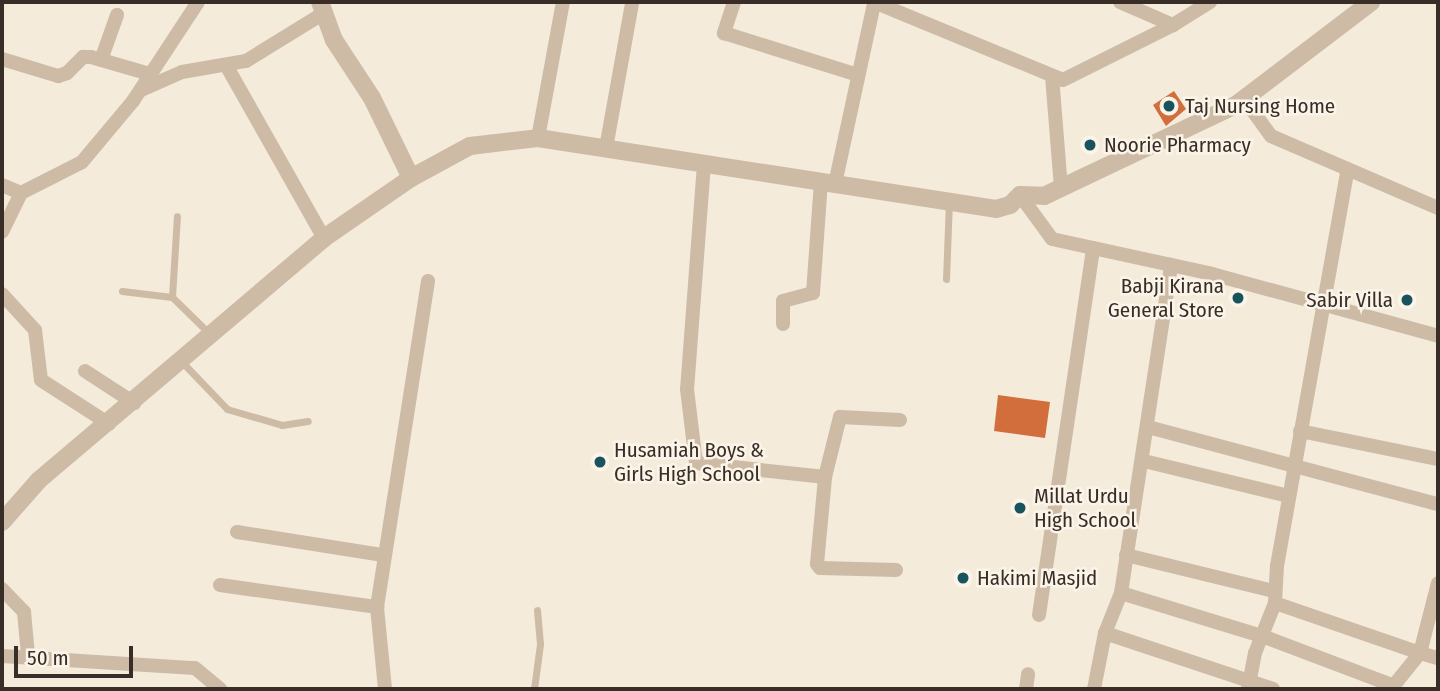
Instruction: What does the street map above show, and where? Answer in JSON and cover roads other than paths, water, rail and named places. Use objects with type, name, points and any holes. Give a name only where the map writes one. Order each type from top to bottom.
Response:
[{"type":"street","points":[[2,232],[21,193],[82,162],[140,90],[198,2]]},
{"type":"street","points":[[538,138],[563,2]]},
{"type":"street","points":[[734,2],[724,33],[858,75]]},
{"type":"street","points":[[783,324],[783,301],[813,293],[828,183],[858,75],[874,2],[1063,80],[1173,25],[1210,2]]},
{"type":"street","points":[[1120,2],[1173,25]]},
{"type":"street","points":[[2,522],[39,480],[109,425],[324,238],[411,178],[470,146],[538,138],[996,209],[1010,205],[1020,195],[1044,196],[1244,99],[1371,2]]},
{"type":"street","points":[[606,148],[632,3]]},
{"type":"street","points":[[140,90],[182,72],[246,61],[322,8],[334,40],[372,98],[411,178]]},
{"type":"street","points":[[101,60],[117,15]]},
{"type":"street","points":[[2,59],[58,76],[67,74],[83,57],[150,74]]},
{"type":"street","points":[[226,65],[324,238]]},
{"type":"street","points":[[1052,76],[1061,188]]},
{"type":"street","points":[[1244,99],[1271,136],[1438,208]]},
{"type":"street","points":[[704,164],[687,389],[696,463],[825,477]]},
{"type":"street","points":[[1249,686],[1275,597],[1294,466],[1348,169]]},
{"type":"street","points":[[2,185],[21,193]]},
{"type":"street","points":[[1020,195],[1052,239],[1171,265],[1438,336]]},
{"type":"street","points":[[1039,615],[1093,248]]},
{"type":"street","points":[[1094,689],[1105,633],[1121,593],[1171,265]]},
{"type":"street","points":[[385,689],[377,607],[383,555],[428,281]]},
{"type":"street","points":[[2,294],[35,330],[41,380],[109,425]]},
{"type":"street","points":[[85,371],[134,403]]},
{"type":"street","points":[[896,570],[820,568],[825,477],[840,417],[900,420]]},
{"type":"street","points":[[1148,427],[1438,504]]},
{"type":"street","points":[[1300,431],[1438,459]]},
{"type":"street","points":[[1143,461],[1289,496]]},
{"type":"street","points":[[237,532],[383,555]]},
{"type":"street","points":[[1126,555],[1275,597],[1438,658]]},
{"type":"street","points":[[1121,593],[1262,636],[1392,687],[1420,653],[1438,583]]},
{"type":"street","points":[[220,584],[377,607]]},
{"type":"street","points":[[2,589],[24,612],[28,655]]},
{"type":"street","points":[[1105,633],[1249,686],[1273,689]]},
{"type":"street","points":[[2,656],[28,655],[195,668],[220,689]]},
{"type":"lane","points":[[946,279],[949,201]]},
{"type":"lane","points":[[172,297],[177,216]]},
{"type":"lane","points":[[122,291],[172,297],[212,335]]},
{"type":"lane","points":[[182,362],[227,409],[282,425],[309,421]]},
{"type":"lane","points":[[534,689],[540,644],[537,610]]},
{"type":"place","name":"Taj Nursing Home","points":[[1169,106]]},
{"type":"place","name":"Noorie Pharmacy","points":[[1090,145]]},
{"type":"place","name":"Babji Kirana General Store","points":[[1238,298]]},
{"type":"place","name":"Sabir Villa","points":[[1407,300]]},
{"type":"place","name":"Husamiah Boys & Girls High School","points":[[600,462]]},
{"type":"place","name":"Millat Urdu High School","points":[[1020,508]]},
{"type":"place","name":"Hakimi Masjid","points":[[963,578]]}]
